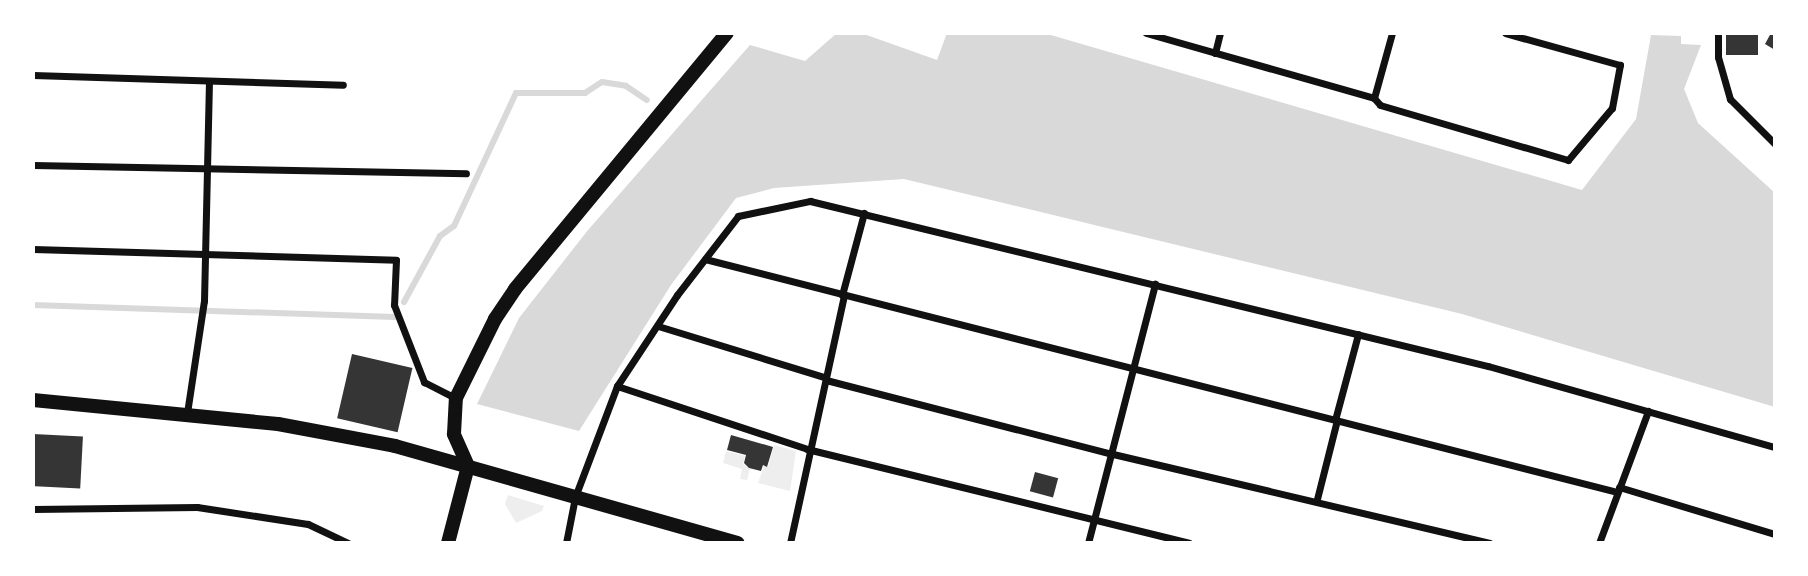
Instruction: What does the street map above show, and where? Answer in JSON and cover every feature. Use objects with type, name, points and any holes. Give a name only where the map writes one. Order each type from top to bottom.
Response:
[{"type":"main road","points":[[474,468],[454,435],[456,398],[515,289],[727,33]]},
{"type":"main road","points":[[33,400],[187,413],[395,446],[738,543]]},
{"type":"main road","points":[[448,543],[474,468]]},
{"type":"street","points":[[1146,33],[1374,98],[1380,105],[1567,160],[1612,108],[1620,65],[1505,33]]},
{"type":"street","points":[[1215,53],[1220,33]]},
{"type":"street","points":[[1374,98],[1392,33]]},
{"type":"street","points":[[1718,33],[1718,57],[1730,99],[1775,144]]},
{"type":"street","points":[[33,75],[343,85]]},
{"type":"street","points":[[187,413],[198,320],[204,301],[209,82]]},
{"type":"street","points":[[33,164],[466,173]]},
{"type":"street","points":[[566,543],[572,496],[617,386],[705,259],[738,216],[773,206],[810,201],[1358,334],[1775,447]]},
{"type":"street","points":[[790,543],[807,449],[864,213]]},
{"type":"street","points":[[33,249],[204,257],[396,260],[394,305],[424,382],[456,398]]},
{"type":"street","points":[[705,259],[1618,490],[1775,534]]},
{"type":"street","points":[[1088,543],[1155,284]]},
{"type":"street","points":[[658,326],[825,379],[1113,454],[1317,499],[1490,543]]},
{"type":"street","points":[[1317,499],[1358,334]]},
{"type":"street","points":[[617,386],[807,449],[1189,543]]},
{"type":"street","points":[[1599,543],[1648,411]]},
{"type":"street","points":[[33,509],[197,507],[308,524],[348,543]]},
{"type":"shaded area","points":[[837,33],[861,33],[937,60],[947,33],[1044,33],[1582,190],[1636,119],[1651,35],[1681,36],[1681,44],[1701,45],[1684,89],[1698,123],[1775,193],[1775,407],[1462,314],[904,179],[774,188],[736,198],[671,285],[579,431],[477,404],[519,318],[588,230],[750,45],[805,61]]},
{"type":"shaded area","points":[[774,445],[796,451],[790,491],[758,483],[764,466],[768,467]]},
{"type":"shaded area","points":[[726,451],[745,456],[743,464],[750,469],[747,480],[740,479],[742,469],[723,463]]},
{"type":"shaded area","points":[[508,495],[544,506],[542,511],[516,523],[505,504]]},
{"type":"building","points":[[1726,33],[1758,33],[1758,55],[1726,55]]},
{"type":"building","points":[[1771,33],[1775,33],[1775,50],[1765,44]]},
{"type":"building","points":[[352,354],[412,368],[398,432],[337,418]]},
{"type":"building","points":[[33,434],[83,437],[80,489],[33,486]]},
{"type":"building","points":[[731,435],[773,447],[767,467],[763,465],[761,471],[749,468],[744,463],[746,455],[727,450]]},
{"type":"building","points":[[1035,472],[1058,478],[1053,498],[1030,491]]},
{"type":"waterway","points":[[404,302],[440,236],[454,226],[516,93],[585,93],[602,82],[626,86],[647,100]]},
{"type":"waterway","points":[[33,305],[395,317]]}]
